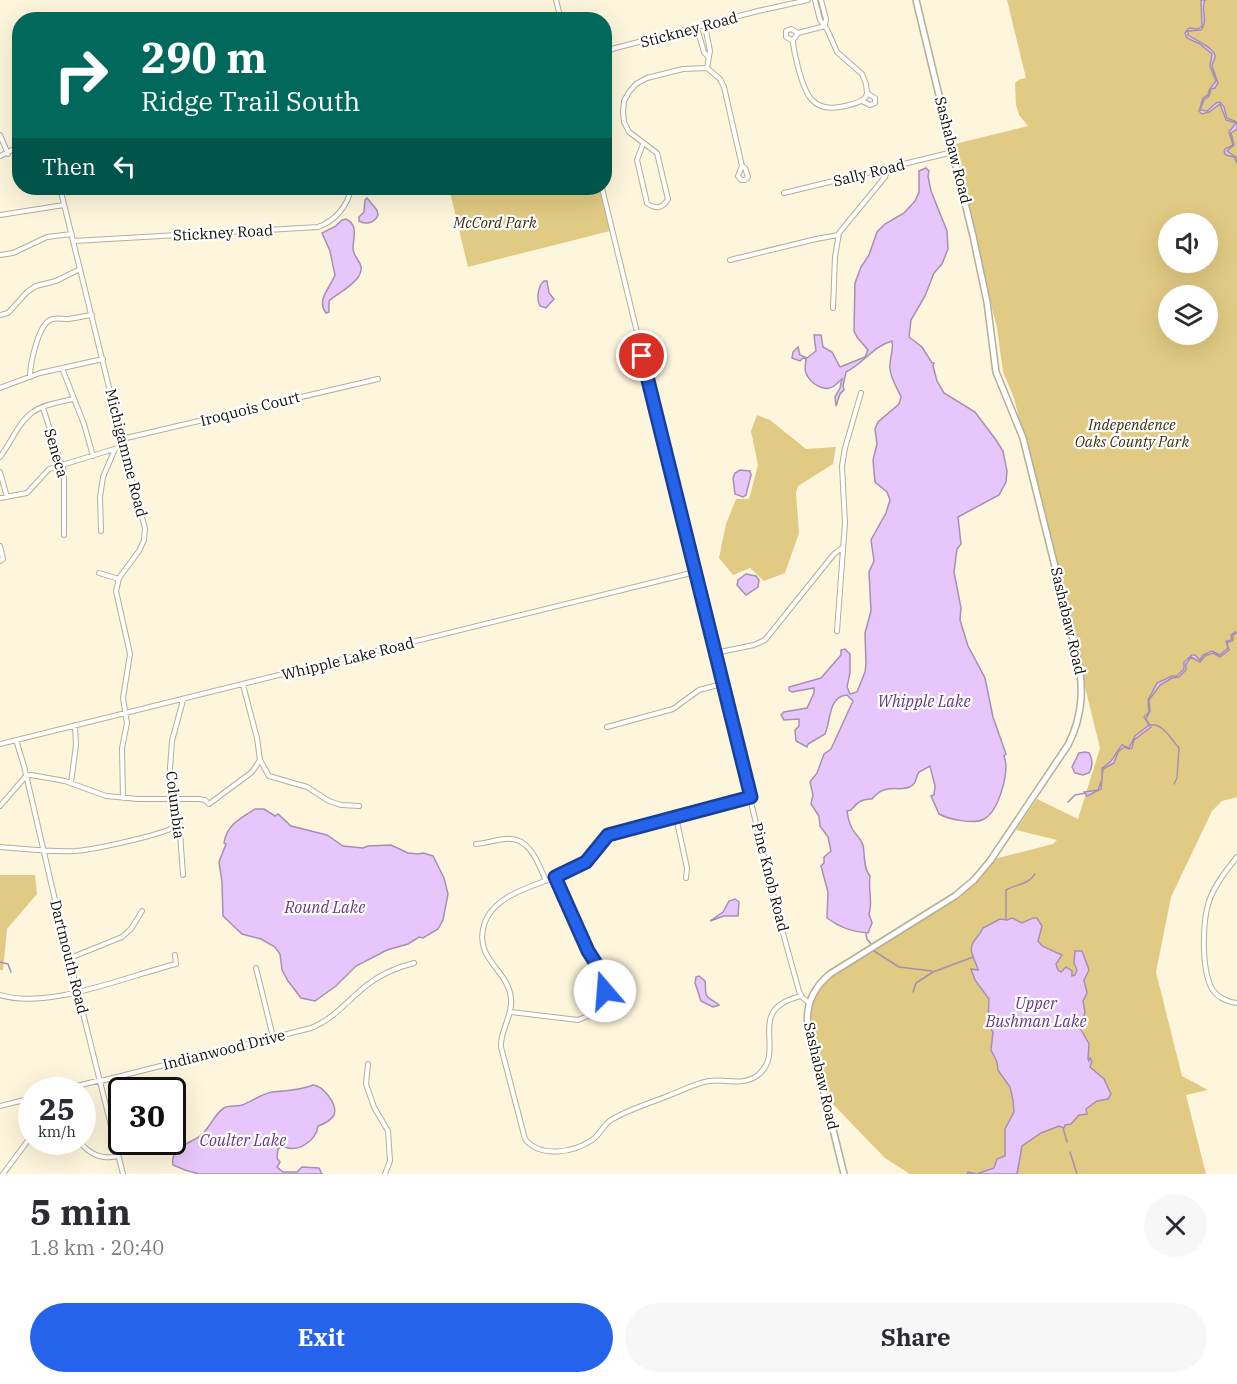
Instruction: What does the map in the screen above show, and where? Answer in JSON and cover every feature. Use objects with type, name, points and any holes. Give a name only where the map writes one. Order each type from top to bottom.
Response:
[{"type":"main road","name":"Sashabaw Road","points":[[844,1174],[809,1035],[807,1019],[809,1003],[817,987],[830,974],[955,896],[978,877],[1066,748],[1076,729],[1082,681],[1023,438],[996,372],[986,297],[916,0]]},
{"type":"street","name":"Stickney Road","points":[[612,49],[808,0]]},
{"type":"street","points":[[815,0],[820,20],[825,26],[837,52],[862,74],[867,93],[862,101],[832,108],[820,106],[808,96],[801,80],[793,41],[798,33],[825,26]]},
{"type":"street","points":[[821,0],[826,19],[825,26]]},
{"type":"street","points":[[705,26],[710,51],[707,68]]},
{"type":"street","points":[[697,28],[704,52],[708,57]]},
{"type":"street","points":[[793,41],[786,37],[786,31],[791,29],[798,33]]},
{"type":"street","points":[[701,41],[708,39]]},
{"type":"street","points":[[643,144],[637,160],[647,203],[658,208],[668,199],[657,153],[629,132],[624,122],[624,102],[636,84],[647,78],[683,69],[707,68],[720,79],[724,87],[742,166]]},
{"type":"street","points":[[862,101],[870,105],[874,103],[875,98],[867,93]]},
{"type":"street","points":[[0,135],[8,154]]},
{"type":"street","points":[[0,156],[12,151]]},
{"type":"street","name":"Sally Road","points":[[784,193],[953,152]]},
{"type":"street","points":[[833,308],[838,236],[885,177],[888,168]]},
{"type":"street","name":"Michigamme Road","points":[[62,195],[145,533],[140,551],[118,579]]},
{"type":"street","name":"Stickney Road","points":[[74,241],[318,227],[344,207],[350,195]]},
{"type":"street","name":"Pine Knob Road","points":[[604,195],[781,926],[801,996]]},
{"type":"street","points":[[0,215],[64,205]]},
{"type":"street","points":[[0,255],[21,250],[47,237],[72,234]]},
{"type":"street","points":[[730,260],[816,239],[838,236]]},
{"type":"street","points":[[0,315],[8,313],[27,292],[36,286],[56,281],[80,269]]},
{"type":"street","points":[[30,377],[34,353],[42,327],[47,321],[54,318],[70,319],[92,315]]},
{"type":"street","points":[[0,388],[30,377],[103,359]]},
{"type":"street","points":[[62,368],[87,432],[93,456]]},
{"type":"street","name":"Iroquois Court","points":[[122,439],[378,379]]},
{"type":"street","points":[[837,631],[845,522],[842,466],[861,393]]},
{"type":"street","points":[[0,457],[33,411],[74,399]]},
{"type":"street","name":"Seneca","points":[[43,408],[62,465],[65,485],[64,535]]},
{"type":"street","points":[[0,498],[30,491],[44,472],[123,446]]},
{"type":"street","points":[[101,531],[100,497],[103,477],[115,449]]},
{"type":"street","points":[[0,472],[7,497]]},
{"type":"street","points":[[0,546],[1,560]]},
{"type":"street","points":[[715,653],[754,645],[765,640],[834,554],[843,548]]},
{"type":"street","name":"Whipple Lake Road","points":[[0,744],[695,572]]},
{"type":"street","points":[[99,573],[118,579],[116,595],[130,654],[123,698],[127,729],[122,748],[123,798]]},
{"type":"street","points":[[607,727],[674,709],[694,693],[722,684]]},
{"type":"street","points":[[243,685],[257,738],[260,760],[266,773],[272,778],[300,784],[314,790],[329,801],[340,805],[359,806]]},
{"type":"street","name":"Columbia","points":[[183,699],[170,758],[171,785],[179,824],[183,875]]},
{"type":"street","points":[[71,783],[76,745],[75,725]]},
{"type":"street","name":"Dartmouth Road","points":[[16,740],[123,1174]]},
{"type":"street","points":[[0,806],[26,776],[46,777],[71,783],[99,795],[123,798],[199,799],[209,804],[252,772],[260,760]]},
{"type":"street","points":[[751,797],[608,835],[586,862],[499,903],[490,912],[482,936],[484,951],[492,966],[507,984],[512,998],[511,1012],[501,1038],[501,1047],[522,1130],[529,1144],[541,1151],[553,1151],[587,1143],[597,1136],[610,1121],[695,1085],[714,1080],[741,1082],[754,1077],[762,1071],[768,1061],[771,1050],[769,1023],[774,1011],[782,1003],[801,996],[809,1003]]},
{"type":"street","points":[[675,817],[687,868],[687,878]]},
{"type":"street","points":[[0,847],[74,851],[158,834],[179,824]]},
{"type":"street","points":[[476,844],[508,838],[524,843],[536,856],[546,881]]},
{"type":"street","points":[[1237,857],[1211,896],[1204,920],[1204,938],[1211,987],[1218,996],[1228,1002],[1237,1003]]},
{"type":"street","points":[[511,1012],[578,1020],[592,1014],[603,999],[604,976],[588,951],[555,877]]},
{"type":"street","points":[[70,958],[122,937],[131,929],[142,911]]},
{"type":"street","points":[[0,995],[31,999],[61,996],[176,964],[175,955]]},
{"type":"street","name":"Indianwood Drive","points":[[96,1082],[313,1027],[330,1018],[375,979],[414,963]]},
{"type":"street","points":[[256,968],[273,1037]]},
{"type":"street","points":[[368,1064],[366,1084],[374,1107],[388,1131],[390,1161],[385,1174]]},
{"type":"street","points":[[0,1106],[18,1102]]},
{"type":"street","points":[[3,1174],[18,1154]]},
{"type":"street","points":[[96,1155],[107,1158],[118,1156]]},
{"type":"green space","name":"Independence Oaks County Park","points":[[1007,0],[1237,0],[1237,797],[1222,801],[1212,811],[1171,897],[1156,972],[1182,1076],[1208,1090],[1186,1095],[1206,1174],[910,1174],[885,1158],[826,1097],[810,1028],[811,1011],[816,996],[824,984],[837,972],[961,894],[977,880],[994,859],[1053,844],[1057,840],[1016,830],[1037,799],[1078,819],[1100,748],[1014,398],[1003,372],[997,328],[951,145],[1028,126],[1019,115],[1016,105],[1015,83],[1026,78]]},
{"type":"green space","name":"McCord Park","points":[[451,195],[602,195],[610,231],[468,267]]},
{"type":"green space","points":[[757,415],[770,420],[806,449],[836,447],[833,464],[798,486],[796,493],[799,533],[785,573],[764,581],[750,568],[733,575],[719,558],[726,524],[736,499],[749,499],[758,465],[751,431]]},
{"type":"green space","points":[[0,875],[35,875],[37,894],[7,929],[3,970],[0,970]]},
{"type":"water","points":[[1201,0],[1205,0],[1203,27],[1201,30],[1188,31],[1188,35],[1214,53],[1212,66],[1218,83],[1215,88],[1211,89],[1209,96],[1204,100],[1200,110],[1207,111],[1220,102],[1227,118],[1237,122],[1237,129],[1231,133],[1234,145],[1227,151],[1237,158],[1237,163],[1234,157],[1224,152],[1233,145],[1229,132],[1236,123],[1226,120],[1220,104],[1209,112],[1202,114],[1199,111],[1203,98],[1208,95],[1209,90],[1216,81],[1210,66],[1212,54],[1200,44],[1187,38],[1185,33],[1189,28],[1198,29],[1202,26]]},
{"type":"water","name":"Whipple Lake","points":[[926,168],[929,171],[931,191],[947,231],[948,249],[911,320],[909,337],[922,347],[934,363],[937,381],[944,393],[975,412],[996,440],[1003,451],[1007,471],[1006,482],[999,495],[958,517],[961,544],[957,549],[954,572],[961,608],[960,620],[968,646],[985,678],[993,717],[1006,754],[1004,756],[1006,771],[999,800],[989,815],[980,821],[961,821],[939,814],[931,796],[934,795],[935,786],[930,766],[919,772],[913,785],[883,790],[872,799],[863,800],[847,811],[852,828],[863,845],[865,865],[870,876],[869,914],[872,923],[868,933],[846,929],[827,918],[828,892],[821,866],[824,863],[824,857],[831,851],[828,837],[820,826],[819,816],[811,804],[813,795],[810,782],[817,773],[824,754],[831,749],[853,701],[847,695],[836,700],[825,734],[808,744],[807,747],[796,741],[795,730],[799,726],[799,719],[784,720],[781,715],[784,712],[807,708],[814,688],[792,692],[789,687],[821,678],[841,655],[841,650],[845,649],[850,654],[847,687],[850,694],[857,692],[865,672],[865,633],[871,611],[869,572],[874,561],[871,540],[886,513],[890,500],[887,492],[875,482],[873,460],[877,444],[875,429],[878,422],[899,404],[901,397],[891,373],[892,341],[879,347],[846,372],[844,390],[836,406],[835,397],[842,379],[830,388],[822,388],[808,377],[805,369],[806,359],[803,358],[800,361],[792,358],[793,352],[798,347],[800,355],[807,358],[816,351],[814,335],[821,335],[823,347],[832,352],[840,367],[865,357],[868,350],[854,331],[855,283],[877,232],[885,224],[904,213],[915,201],[919,192],[919,171]]},
{"type":"water","points":[[367,198],[377,210],[378,215],[373,221],[364,223],[359,221],[359,217],[364,212]]},
{"type":"water","points":[[346,219],[354,228],[353,249],[361,272],[353,283],[329,301],[329,312],[326,313],[322,303],[335,275],[330,251],[322,233]]},
{"type":"water","points":[[544,281],[547,281],[549,293],[554,299],[546,308],[540,306],[538,300],[539,289]]},
{"type":"water","points":[[740,470],[750,471],[751,475],[746,495],[743,497],[735,494],[733,478]]},
{"type":"water","points":[[746,574],[756,576],[759,580],[758,587],[746,595],[737,585],[738,580]]},
{"type":"water","points":[[1237,633],[1233,635],[1233,640],[1227,643],[1229,650],[1220,657],[1213,653],[1205,656],[1200,662],[1191,657],[1186,664],[1186,670],[1179,677],[1160,685],[1149,700],[1150,711],[1146,719],[1151,727],[1134,740],[1132,748],[1129,749],[1124,747],[1118,752],[1114,763],[1103,769],[1102,779],[1102,768],[1112,760],[1122,745],[1129,748],[1135,736],[1149,725],[1144,717],[1149,712],[1148,700],[1157,683],[1177,676],[1184,669],[1184,662],[1192,655],[1200,660],[1203,655],[1212,651],[1220,655],[1228,648],[1226,641],[1232,640],[1231,635]]},
{"type":"water","points":[[1079,753],[1089,753],[1092,760],[1089,773],[1083,775],[1075,773],[1072,767]]},
{"type":"water","points":[[1102,779],[1101,789],[1087,796],[1084,792],[1098,790]]},
{"type":"water","name":"Round Lake","points":[[255,809],[264,809],[275,816],[278,814],[291,826],[327,835],[343,846],[363,848],[391,845],[408,853],[433,856],[444,878],[448,894],[443,920],[438,929],[423,938],[419,937],[408,944],[387,950],[356,966],[336,986],[315,1001],[301,998],[282,970],[280,954],[275,947],[261,939],[242,934],[223,916],[219,862],[226,844],[224,843],[226,836],[235,823]]},
{"type":"water","points":[[735,899],[739,902],[738,916],[724,916],[710,921],[723,912],[729,901]]},
{"type":"water","name":"Upper Bushman Lake","points":[[1012,918],[1022,923],[1037,918],[1042,926],[1038,941],[1042,946],[1062,955],[1056,964],[1058,970],[1061,972],[1066,967],[1072,971],[1072,976],[1075,975],[1077,970],[1074,963],[1075,951],[1082,951],[1089,970],[1084,980],[1087,993],[1083,1001],[1085,1012],[1080,1028],[1089,1044],[1088,1059],[1092,1061],[1090,1067],[1104,1079],[1111,1094],[1108,1099],[1097,1101],[1086,1109],[1087,1114],[1079,1115],[1071,1124],[1065,1125],[1064,1128],[1059,1126],[1041,1133],[1022,1146],[1017,1174],[977,1174],[994,1168],[997,1159],[1005,1156],[1005,1129],[1014,1112],[1010,1087],[998,1070],[991,1050],[993,1032],[988,1025],[989,999],[975,980],[971,969],[978,970],[971,948],[983,928],[1000,919]]},
{"type":"water","points":[[699,976],[705,981],[707,996],[719,1005],[713,1007],[701,1001],[695,983],[696,977]]},
{"type":"water","name":"Coulter Lake","points":[[317,1086],[332,1101],[334,1115],[327,1122],[318,1126],[314,1137],[305,1145],[294,1148],[283,1146],[278,1149],[277,1158],[280,1162],[277,1167],[283,1172],[297,1172],[302,1167],[319,1168],[322,1174],[199,1174],[173,1165],[174,1155],[186,1155],[186,1144],[203,1133],[224,1108],[242,1105],[268,1093]]},
{"type":"waterway","points":[[1150,725],[1163,729],[1179,748],[1177,778],[1174,784]]},
{"type":"waterway","points":[[1068,802],[1075,795],[1086,793]]},
{"type":"waterway","points":[[1006,920],[1006,890],[1025,882],[1035,874]]},
{"type":"waterway","points":[[866,934],[871,944]]},
{"type":"waterway","points":[[874,951],[899,967],[932,971]]},
{"type":"waterway","points":[[913,992],[916,983],[933,972],[973,957]]},
{"type":"waterway","points":[[0,962],[8,964],[11,972]]},
{"type":"waterway","points":[[1063,1128],[1067,1142]]},
{"type":"waterway","points":[[1070,1152],[1077,1174]]},
{"type":"route","points":[[605,991],[604,976],[588,951],[555,877],[582,865],[604,837],[615,832],[751,797],[642,356]]}]
